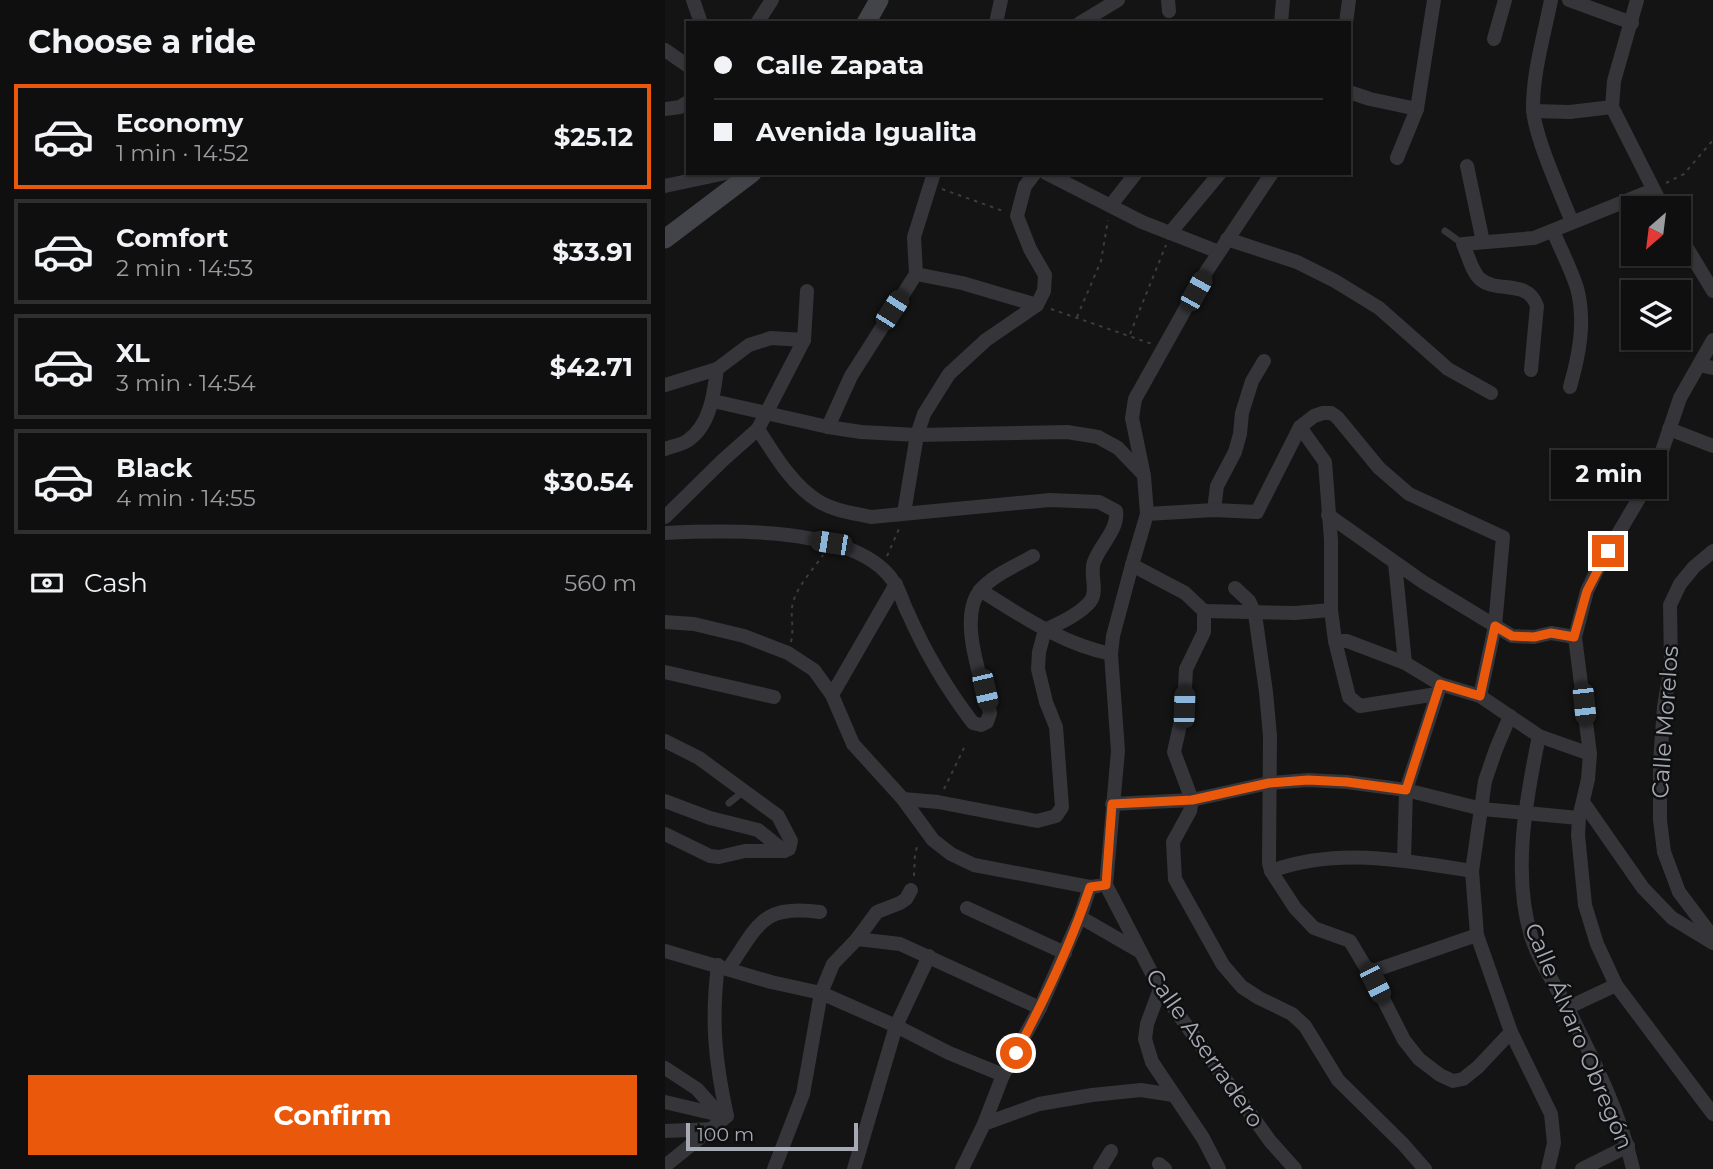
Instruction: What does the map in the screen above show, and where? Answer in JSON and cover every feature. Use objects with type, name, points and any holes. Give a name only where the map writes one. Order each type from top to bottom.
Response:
[{"type":"main road","points":[[867,21],[879,0]]},
{"type":"main road","points":[[665,239],[749,175]]},
{"type":"street","points":[[693,0],[700,21]]},
{"type":"street","points":[[758,21],[772,0]]},
{"type":"street","points":[[997,21],[1002,0]]},
{"type":"street","points":[[1083,21],[1118,0]]},
{"type":"street","points":[[1282,21],[1283,0]]},
{"type":"street","points":[[1346,21],[1349,0]]},
{"type":"street","points":[[1397,158],[1416,109],[1434,0]]},
{"type":"street","points":[[1494,39],[1505,0]]},
{"type":"street","points":[[1551,0],[1537,61],[1533,111],[1540,139],[1572,222]]},
{"type":"street","points":[[1569,0],[1632,23]]},
{"type":"street","points":[[1637,0],[1614,81],[1612,107],[1657,196]]},
{"type":"street","points":[[665,50],[686,65]]},
{"type":"street","points":[[1351,93],[1416,109]]},
{"type":"street","points":[[665,109],[686,103]]},
{"type":"street","points":[[1533,111],[1570,112],[1612,107]]},
{"type":"street","points":[[1467,166],[1483,242]]},
{"type":"street","points":[[665,186],[717,175]]},
{"type":"street","points":[[904,513],[917,435],[925,414],[956,366],[986,340],[1037,305],[1044,291],[1045,275],[1017,216],[1025,186],[1033,175]]},
{"type":"street","points":[[1050,175],[1170,233],[1219,252]]},
{"type":"street","points":[[1111,205],[1134,175]]},
{"type":"street","points":[[1170,233],[1218,175]]},
{"type":"street","points":[[665,622],[694,624],[744,636],[788,653],[814,670],[832,695],[853,744],[903,799],[923,828],[951,854],[974,865],[1090,887],[1106,885],[1118,751],[1111,654],[1113,636],[1147,514],[1145,476],[1132,418],[1135,399],[1219,252],[1271,175]]},
{"type":"street","points":[[828,427],[851,376],[916,274],[914,237],[932,179]]},
{"type":"street","points":[[1531,370],[1537,306],[1534,296],[1526,291],[1484,282],[1478,276],[1463,244],[1534,238],[1653,190]]},
{"type":"street","points":[[1553,231],[1577,289],[1582,324],[1579,352],[1570,387]]},
{"type":"street","points":[[1227,239],[1297,262],[1335,281],[1379,308],[1448,369],[1491,393]]},
{"type":"street","points":[[1691,255],[1713,291]]},
{"type":"street","points":[[916,274],[962,283],[1037,305]]},
{"type":"street","points":[[665,517],[758,429],[804,340],[807,291]]},
{"type":"street","points":[[665,385],[717,369],[749,345],[771,338],[804,340]]},
{"type":"street","points":[[1713,340],[1706,367],[1680,398],[1648,483],[1587,591],[1574,637],[1590,754],[1579,818],[1585,905],[1597,944],[1616,985],[1713,1114]]},
{"type":"street","points":[[1214,510],[1217,486],[1238,443],[1242,413],[1252,382],[1264,361]]},
{"type":"street","points":[[665,449],[687,441],[702,424],[713,401],[717,369]]},
{"type":"street","points":[[713,401],[861,432],[917,435],[1067,432],[1098,437],[1118,448],[1145,476]]},
{"type":"street","points":[[1147,514],[1214,510],[1257,512],[1300,427],[1314,416],[1331,413],[1379,468],[1409,494],[1503,537],[1495,626],[1480,696]]},
{"type":"street","points":[[1300,427],[1325,462],[1331,540],[1331,610],[1335,640],[1349,697],[1354,703],[1360,706],[1439,689],[1480,696],[1539,736],[1590,754]]},
{"type":"street","points":[[758,429],[804,491],[841,511],[871,517],[1050,500],[1100,502],[1116,511],[1117,517],[1093,564],[1093,597],[1089,604],[1072,617],[1045,630],[1039,652],[1038,668],[1046,702],[1056,727],[1062,807],[1056,816],[1037,821],[903,799]]},
{"type":"street","points":[[1669,429],[1713,446]]},
{"type":"street","points":[[1328,515],[1459,606],[1512,636],[1534,637],[1551,633],[1574,637]]},
{"type":"street","points":[[665,533],[765,532],[856,550],[882,566],[896,584],[937,671],[973,723],[981,725],[986,722],[990,713],[969,627],[971,605],[980,590],[997,575],[1033,556]]},
{"type":"street","name":"Calle Morelos","points":[[1713,551],[1679,584],[1670,605],[1671,665],[1664,707],[1660,761],[1660,820],[1664,852],[1679,892],[1713,937]]},
{"type":"street","points":[[1395,563],[1405,663]]},
{"type":"street","points":[[1132,565],[1185,593],[1204,611],[1255,614],[1331,610]]},
{"type":"street","points":[[832,695],[896,584]]},
{"type":"street","points":[[1235,587],[1249,601],[1255,614],[1266,692],[1270,736],[1271,871],[1295,908],[1314,928],[1350,941],[1404,1040],[1419,1059],[1440,1075],[1453,1081],[1463,1079],[1511,1032]]},
{"type":"street","points":[[980,590],[1045,630],[1088,649],[1111,654]]},
{"type":"street","points":[[1204,611],[1203,632],[1186,669],[1184,707],[1174,752],[1192,800],[1190,811],[1174,842],[1175,879],[1223,965],[1242,986],[1259,998],[1292,1014],[1305,1026],[1338,1080],[1425,1169]]},
{"type":"street","points":[[1335,640],[1346,641],[1405,663],[1439,689]]},
{"type":"street","points":[[665,672],[774,697]]},
{"type":"street","points":[[1405,860],[1406,790],[1439,689]]},
{"type":"street","points":[[1510,716],[1485,781],[1472,871],[1478,935],[1511,1032],[1551,1114],[1554,1143],[1548,1169]]},
{"type":"street","name":"Calle Álvaro Obregón","points":[[1539,736],[1531,774],[1523,842],[1523,891],[1531,937],[1601,1075],[1628,1146],[1633,1169]]},
{"type":"street","points":[[665,741],[699,758],[778,816],[791,841],[789,849],[784,852],[745,851],[719,857],[709,856],[665,834]]},
{"type":"street","points":[[1112,804],[1192,800],[1269,783],[1308,780],[1406,790],[1482,809],[1579,818]]},
{"type":"street","points":[[665,801],[710,818],[758,830],[784,852]]},
{"type":"street","points":[[1583,802],[1643,888],[1672,918],[1713,943]]},
{"type":"street","points":[[1271,871],[1294,862],[1326,857],[1405,860],[1472,871]]},
{"type":"street","name":"Calle Aserradero","points":[[1106,885],[1160,989],[1224,1080],[1295,1169]]},
{"type":"street","points":[[962,1169],[984,1124],[1003,1075],[1040,1008],[1065,953],[1090,887]]},
{"type":"street","points":[[773,1169],[803,1094],[821,993],[832,964],[857,939],[877,912],[900,903],[911,890]]},
{"type":"street","points":[[967,908],[1065,953]]},
{"type":"street","points":[[720,1120],[713,1027],[723,967],[763,919],[789,910],[820,912]]},
{"type":"street","points":[[1080,917],[1139,951]]},
{"type":"street","points":[[1367,973],[1478,935]]},
{"type":"street","points":[[857,939],[892,942],[929,956],[1040,1008]]},
{"type":"street","points":[[665,951],[821,993],[949,1053],[1003,1075]]},
{"type":"street","points":[[854,1169],[896,1027],[929,956]]},
{"type":"street","points":[[1567,1008],[1616,985]]},
{"type":"street","points":[[1160,989],[1147,1024],[1146,1039],[1152,1062],[1203,1138],[1219,1169]]},
{"type":"street","points":[[665,1068],[697,1089],[720,1120]]},
{"type":"street","points":[[984,1124],[1039,1104],[1092,1095],[1141,1090],[1173,1095]]},
{"type":"street","points":[[665,1102],[720,1120]]},
{"type":"street","points":[[665,1131],[720,1120]]},
{"type":"street","points":[[665,1166],[720,1120]]},
{"type":"street","points":[[1582,1169],[1628,1146]]},
{"type":"street","points":[[1100,1169],[1111,1151]]},
{"type":"lane","points":[[1445,230],[1463,244]]},
{"type":"lane","points":[[729,803],[744,790]]},
{"type":"path","points":[[1653,190],[1684,174],[1713,140]]},
{"type":"path","points":[[932,179],[1017,216]]},
{"type":"path","points":[[1076,318],[1101,261],[1111,205]]},
{"type":"path","points":[[1130,335],[1170,233]]},
{"type":"path","points":[[1037,305],[1130,335],[1163,349]]},
{"type":"path","points":[[882,566],[897,536],[904,513]]},
{"type":"path","points":[[788,653],[793,632],[792,608],[796,597],[831,543]]},
{"type":"path","points":[[938,803],[964,748]]},
{"type":"path","points":[[911,890],[916,872],[915,853],[923,828]]},
{"type":"route","points":[[1016,1053],[1040,1008],[1080,917],[1090,887],[1106,885],[1112,804],[1192,800],[1269,783],[1308,780],[1406,790],[1440,684],[1480,696],[1495,626],[1512,636],[1534,637],[1551,633],[1574,637],[1587,591],[1608,551]]}]
